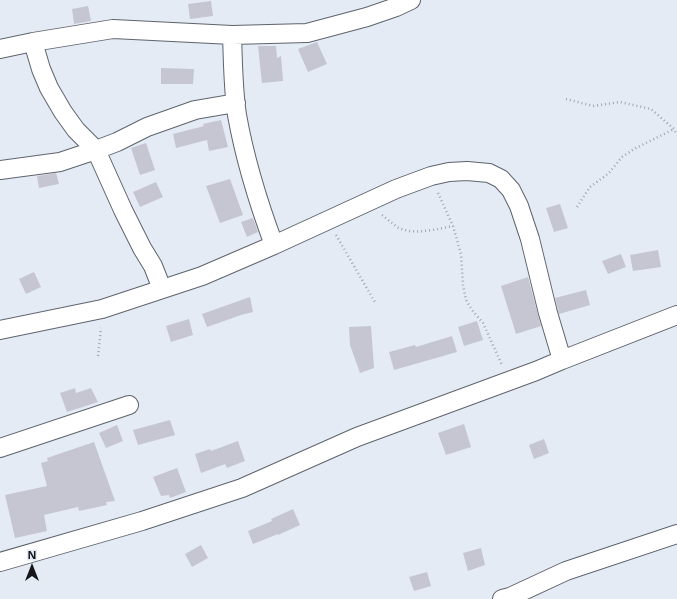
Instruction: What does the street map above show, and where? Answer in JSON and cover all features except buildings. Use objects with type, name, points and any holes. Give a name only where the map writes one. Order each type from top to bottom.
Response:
[{"type":"street","points":[[0,49],[113,29],[232,35],[307,33],[367,17],[411,0]]},
{"type":"street","points":[[232,35],[233,70],[237,114],[247,162],[261,210],[274,245]]},
{"type":"street","points":[[33,42],[41,69],[49,88],[63,112],[76,130],[96,150],[123,210],[153,266],[162,289]]},
{"type":"street","points":[[0,170],[60,162],[117,142],[147,127],[195,110],[236,103]]},
{"type":"street","points":[[0,330],[102,309],[202,276],[396,189],[431,176],[449,172],[467,171],[489,173],[501,179],[511,190],[519,206],[530,239],[548,313],[562,360]]},
{"type":"street","points":[[0,562],[142,522],[242,488],[357,437],[536,371],[677,315]]},
{"type":"street","points":[[0,448],[129,405]]},
{"type":"street","points":[[502,599],[510,597],[566,571],[677,534]]},
{"type":"path","points":[[566,99],[593,106],[620,102],[651,109],[674,129],[677,134]]},
{"type":"path","points":[[577,207],[590,186],[609,173],[622,157],[634,149],[674,129]]},
{"type":"path","points":[[431,176],[453,226],[461,254],[463,285],[466,300],[483,323],[509,381]]},
{"type":"path","points":[[366,203],[398,227],[410,231],[453,226]]},
{"type":"path","points":[[327,220],[376,304]]},
{"type":"path","points":[[98,356],[102,326],[102,309]]}]
